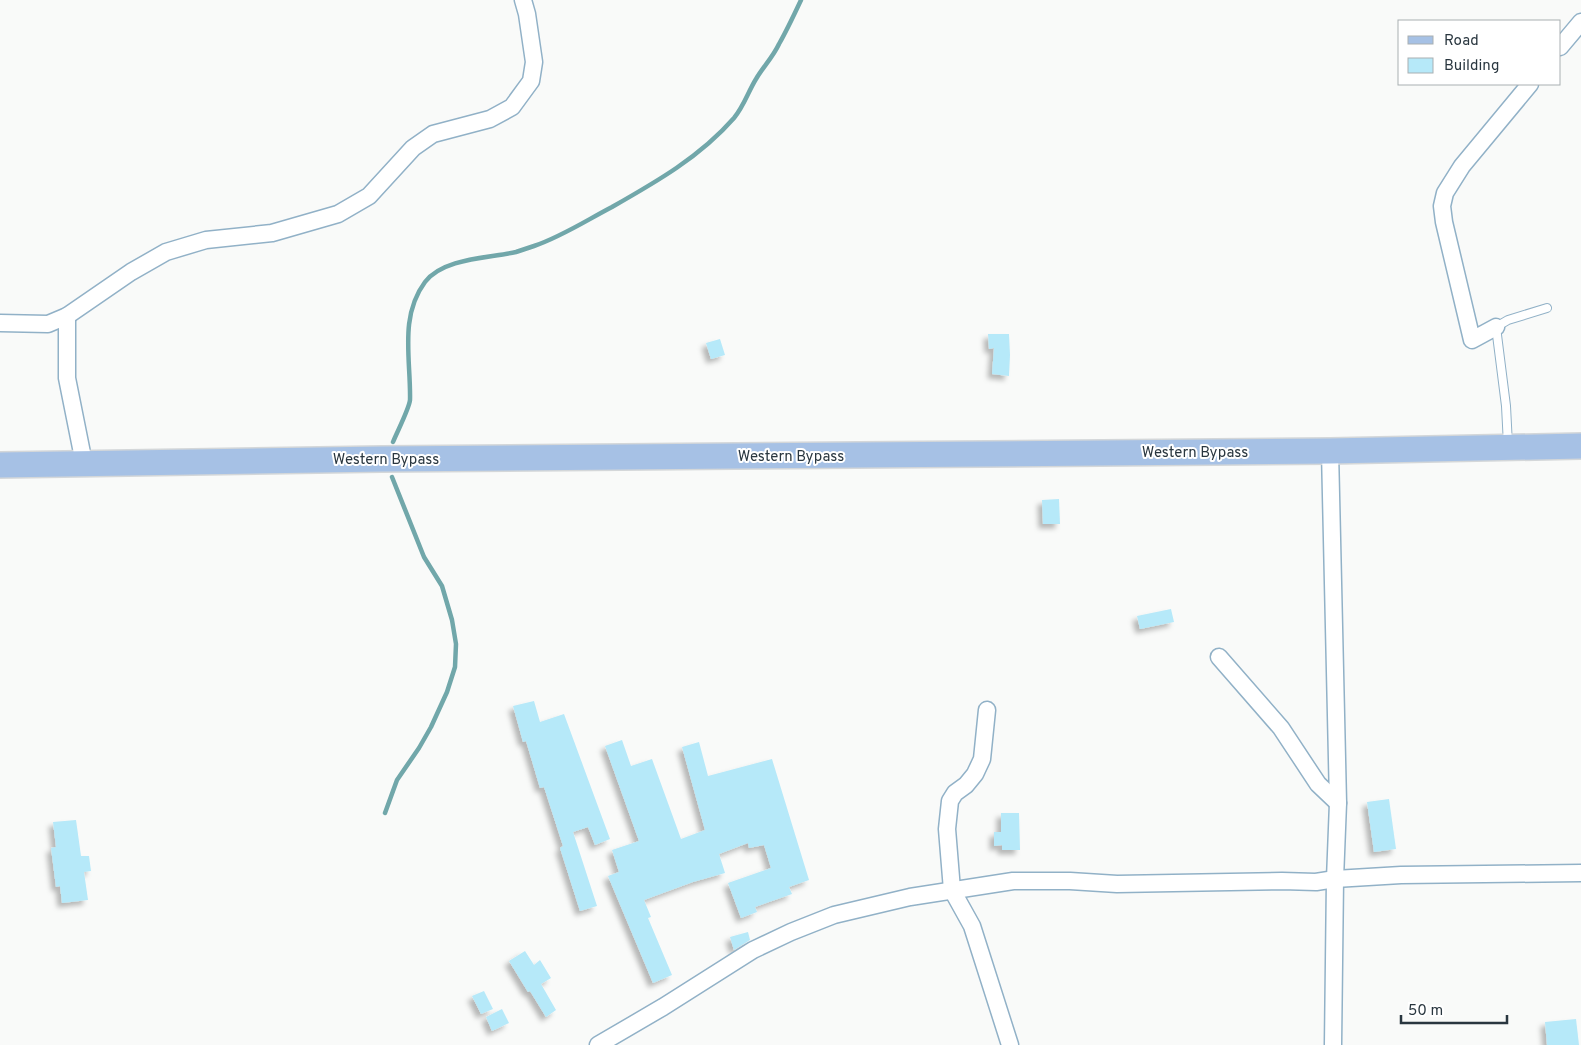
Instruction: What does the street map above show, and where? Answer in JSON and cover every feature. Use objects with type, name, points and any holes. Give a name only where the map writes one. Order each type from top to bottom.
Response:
[{"type":"main road","name":"Western Bypass","points":[[0,465],[382,459],[1330,451],[1581,446]]},
{"type":"street","points":[[0,323],[48,324],[67,316],[130,272],[166,252],[206,240],[272,232],[338,214],[368,196],[413,148],[433,134],[490,119],[512,107],[531,81],[534,62],[523,0]]},
{"type":"street","points":[[1561,46],[1581,22]]},
{"type":"street","points":[[1496,327],[1472,340],[1444,222],[1442,206],[1445,193],[1462,166],[1529,85]]},
{"type":"street","points":[[67,316],[66,378],[84,463]]},
{"type":"street","points":[[1330,451],[1338,802],[1333,1045]]},
{"type":"street","points":[[1219,657],[1280,728],[1318,784],[1338,802]]},
{"type":"street","points":[[987,710],[982,759],[975,774],[950,800],[947,829],[952,890],[972,926],[1010,1045]]},
{"type":"street","points":[[598,1045],[694,988],[753,950],[834,915],[910,897],[1021,880],[1117,884],[1316,882],[1335,879],[1410,875],[1581,874]]},
{"type":"lane","points":[[1508,447],[1506,406],[1496,327],[1508,320],[1547,308]]},
{"type":"building","points":[[988,334],[1009,334],[1009,376],[992,374],[994,348],[989,349]]},
{"type":"building","points":[[720,339],[725,355],[711,359],[706,343]]},
{"type":"building","points":[[1059,499],[1060,524],[1043,524],[1042,500]]},
{"type":"building","points":[[1171,609],[1174,622],[1140,629],[1137,616]]},
{"type":"building","points":[[534,701],[540,722],[564,714],[610,839],[595,845],[588,827],[573,832],[597,906],[580,911],[560,848],[563,846],[544,787],[540,788],[526,741],[523,742],[513,706]]},
{"type":"building","points":[[622,740],[631,766],[652,759],[681,839],[705,830],[682,747],[699,742],[708,776],[772,759],[809,880],[789,887],[792,894],[755,907],[757,912],[741,918],[728,883],[771,868],[764,845],[749,848],[748,843],[719,854],[725,873],[693,882],[644,900],[651,917],[648,918],[672,975],[653,983],[608,876],[619,872],[612,850],[639,841],[605,746]]},
{"type":"building","points":[[1389,799],[1396,849],[1374,852],[1367,802]]},
{"type":"building","points":[[1001,813],[1019,813],[1020,850],[1002,850],[1002,845],[994,846],[994,832],[1001,832]]},
{"type":"building","points":[[76,820],[81,856],[89,856],[91,871],[84,872],[88,900],[62,903],[60,886],[56,887],[51,848],[56,847],[53,822]]},
{"type":"building","points":[[748,932],[750,940],[734,950],[730,937]]},
{"type":"building","points":[[525,951],[534,965],[540,960],[551,978],[541,984],[556,1010],[546,1017],[509,961]]},
{"type":"building","points":[[484,991],[493,1009],[481,1014],[472,996]]},
{"type":"building","points":[[502,1009],[509,1023],[492,1031],[486,1017]]},
{"type":"building","points":[[1576,1019],[1579,1045],[1547,1045],[1545,1022]]},
{"type":"waterway","points":[[393,442],[410,400],[409,324],[417,295],[425,282],[443,268],[467,260],[516,252],[554,238],[645,188],[692,157],[734,118],[756,79],[777,49],[801,0]]},
{"type":"waterway","points":[[385,813],[397,780],[431,727],[447,692],[455,667],[456,644],[452,620],[442,586],[424,557],[392,477]]}]
